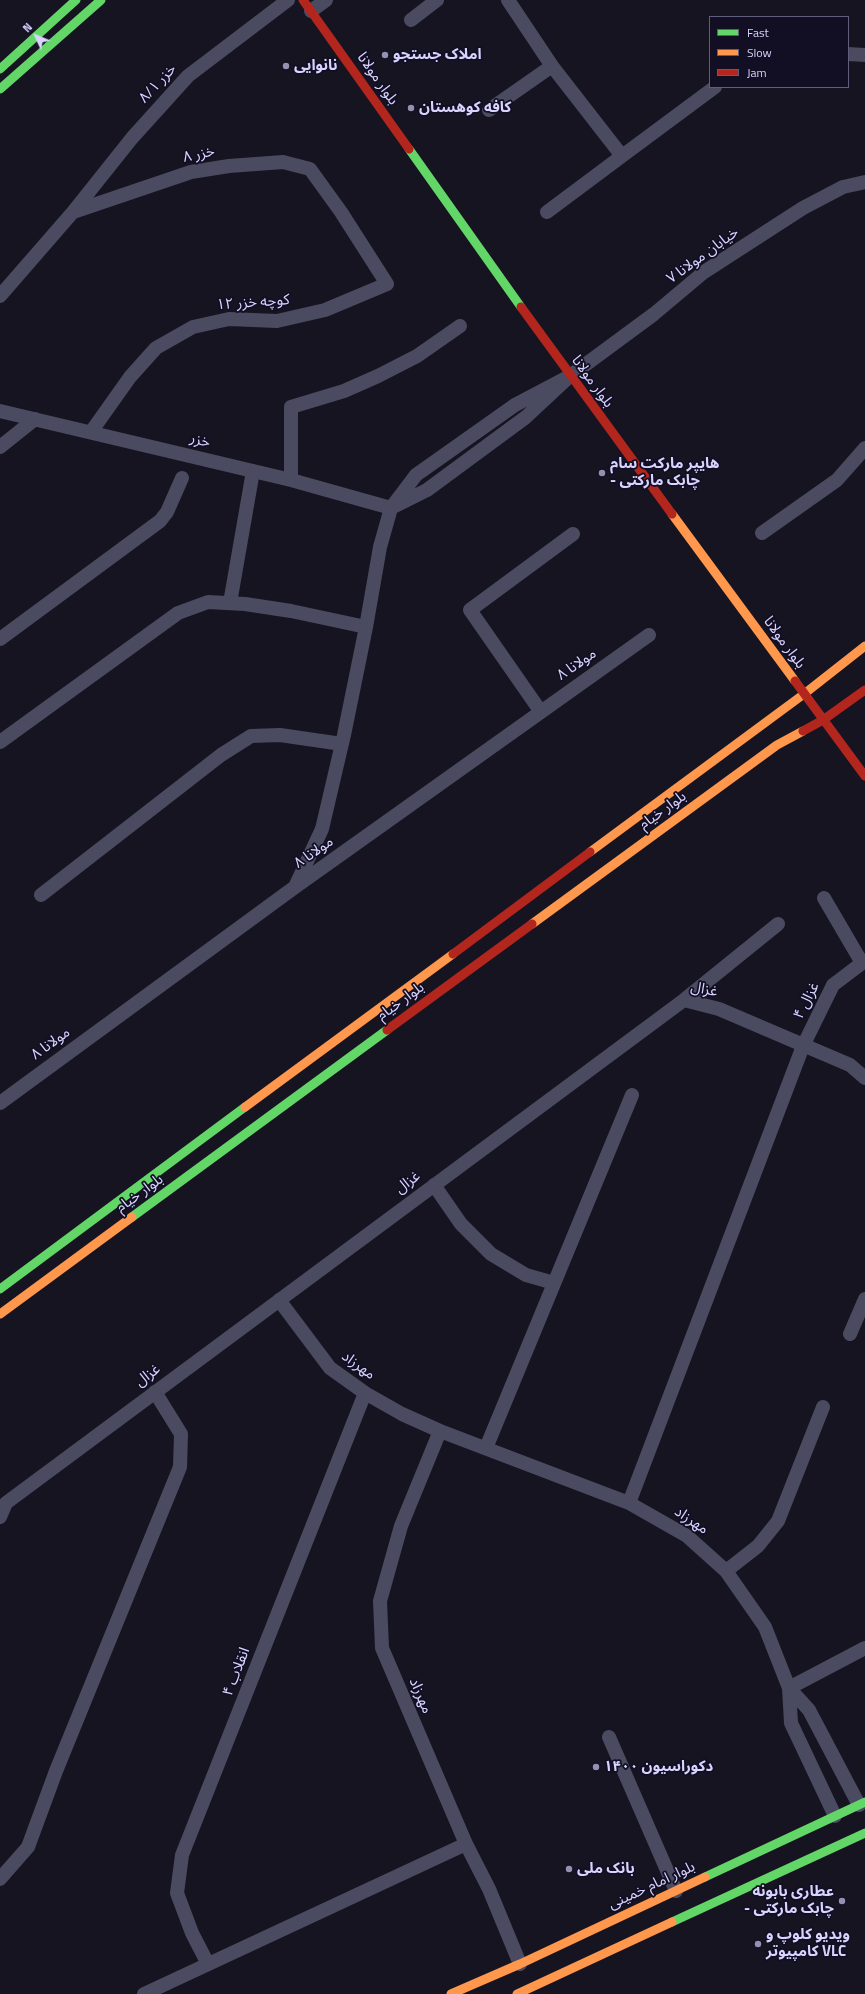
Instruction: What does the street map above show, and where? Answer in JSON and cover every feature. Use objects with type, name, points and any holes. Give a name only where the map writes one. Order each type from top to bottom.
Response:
[{"type":"street","points":[[0,69],[76,0]]},
{"type":"street","points":[[0,89],[101,0]]},
{"type":"street","name":"خزر ۸/۱","points":[[73,212],[132,138],[188,76],[288,0]]},
{"type":"street","name":"بلوار مولانا","points":[[303,0],[570,376],[865,776]]},
{"type":"street","points":[[311,11],[326,0]]},
{"type":"street","points":[[411,20],[437,0]]},
{"type":"street","points":[[508,0],[552,66],[622,156]]},
{"type":"street","points":[[849,54],[865,55]]},
{"type":"street","points":[[489,110],[552,66]]},
{"type":"street","points":[[547,212],[714,88]]},
{"type":"street","name":"خزر ۸","points":[[73,212],[191,172],[229,166],[283,162],[310,169],[341,212],[387,284]]},
{"type":"street","name":"خیابان مولانا ۷","points":[[570,376],[654,314],[704,272],[803,208],[843,187],[865,182]]},
{"type":"street","points":[[0,296],[73,212]]},
{"type":"street","name":"کوچه خزر ۱۲","points":[[91,432],[130,377],[156,348],[193,327],[229,319],[277,321],[318,312],[387,284]]},
{"type":"street","points":[[291,480],[290,408],[344,391],[378,376],[417,356],[460,326]]},
{"type":"street","points":[[295,888],[322,829],[342,744],[366,627],[380,547],[391,508],[427,490],[520,421],[570,376]]},
{"type":"street","name":"خزر","points":[[0,411],[291,480],[391,508]]},
{"type":"street","points":[[0,447],[35,419]]},
{"type":"street","points":[[762,533],[837,480],[865,448]]},
{"type":"street","points":[[230,603],[253,471]]},
{"type":"street","points":[[0,639],[160,521],[167,512],[182,478]]},
{"type":"street","points":[[541,712],[470,610],[573,534]]},
{"type":"street","points":[[0,742],[178,613],[208,602],[230,603],[291,611],[366,627]]},
{"type":"street","name":"مولانا ۸","points":[[0,1103],[295,888],[649,635]]},
{"type":"street","name":"بلوار خیام","points":[[0,1289],[804,694],[865,646]]},
{"type":"street","name":"بلوار خیام","points":[[0,1314],[777,744],[823,720],[865,690]]},
{"type":"street","points":[[41,895],[222,755],[251,736],[280,735],[342,744]]},
{"type":"street","name":"غزال ۴","points":[[803,1046],[833,985],[862,963],[824,898]]},
{"type":"street","points":[[684,1000],[778,924]]},
{"type":"street","name":"غزال","points":[[0,1517],[3,1505],[684,1000],[718,1009],[850,1065],[865,1078]]},
{"type":"street","points":[[629,1503],[803,1046]]},
{"type":"street","points":[[486,1448],[632,1095]]},
{"type":"street","points":[[434,1185],[461,1224],[491,1254],[526,1275],[554,1283]]},
{"type":"street","points":[[850,1334],[865,1299]]},
{"type":"street","name":"مهرزاد","points":[[279,1300],[330,1368],[365,1393],[402,1414],[440,1431],[629,1503],[687,1536],[726,1570],[765,1626],[788,1688]]},
{"type":"street","points":[[0,1879],[28,1847],[56,1771],[180,1467],[181,1434],[155,1392]]},
{"type":"street","name":"انقلاب ۴","points":[[208,1964],[192,1933],[177,1894],[182,1856],[365,1393]]},
{"type":"street","points":[[726,1570],[758,1546],[778,1520],[823,1407]]},
{"type":"street","name":"مهرزاد","points":[[440,1431],[401,1526],[380,1601],[382,1648],[466,1844],[490,1889],[521,1967]]},
{"type":"street","points":[[788,1688],[865,1648]]},
{"type":"street","points":[[788,1688],[809,1710],[862,1804]]},
{"type":"street","points":[[788,1688],[791,1723],[836,1816]]},
{"type":"street","points":[[609,1737],[676,1891]]},
{"type":"street","name":"بلوار امام خمینی","points":[[451,1994],[521,1967],[676,1891],[862,1804]]},
{"type":"street","points":[[516,1994],[864,1836]]},
{"type":"street","points":[[144,1994],[466,1844]]},
{"type":"traffic: fast","points":[[0,69],[76,0]]},
{"type":"traffic: fast","points":[[0,89],[101,0]]},
{"type":"traffic: fast","points":[[409,149],[521,307]]},
{"type":"traffic: fast","points":[[132,1217],[387,1030]]},
{"type":"traffic: fast","points":[[0,1289],[245,1107]]},
{"type":"traffic: fast","points":[[705,1877],[865,1802]]},
{"type":"traffic: fast","points":[[672,1922],[865,1833]]},
{"type":"traffic: slow","points":[[672,514],[795,681]]},
{"type":"traffic: slow","points":[[590,852],[804,694],[865,646]]},
{"type":"traffic: slow","points":[[532,924],[777,745],[803,731]]},
{"type":"traffic: slow","points":[[245,1107],[453,954]]},
{"type":"traffic: slow","points":[[0,1314],[132,1217]]},
{"type":"traffic: slow","points":[[451,1994],[520,1964],[705,1877]]},
{"type":"traffic: slow","points":[[517,1994],[672,1922]]},
{"type":"traffic: jam","points":[[303,0],[409,149]]},
{"type":"traffic: jam","points":[[521,307],[672,514]]},
{"type":"traffic: jam","points":[[795,681],[865,776]]},
{"type":"traffic: jam","points":[[803,731],[823,720],[865,690]]},
{"type":"traffic: jam","points":[[453,954],[590,852]]},
{"type":"traffic: jam","points":[[387,1030],[532,924]]},
{"type":"place","name":"املاک جستجو","points":[[385,55]]},
{"type":"place","name":"نانوایی","points":[[286,66]]},
{"type":"place","name":"کافه کوهستان","points":[[411,108]]},
{"type":"place","name":"هایپر مارکت سام - چابک مارکتی","points":[[602,473]]},
{"type":"place","name":"دکوراسیون ۱۴۰۰","points":[[596,1767]]},
{"type":"place","name":"بانک ملی","points":[[569,1869]]},
{"type":"place","name":"عطاری بابونه - چابک مارکتی","points":[[842,1901]]},
{"type":"place","name":"ویدیو کلوپ و کامپیوتر VLC","points":[[758,1944]]}]
